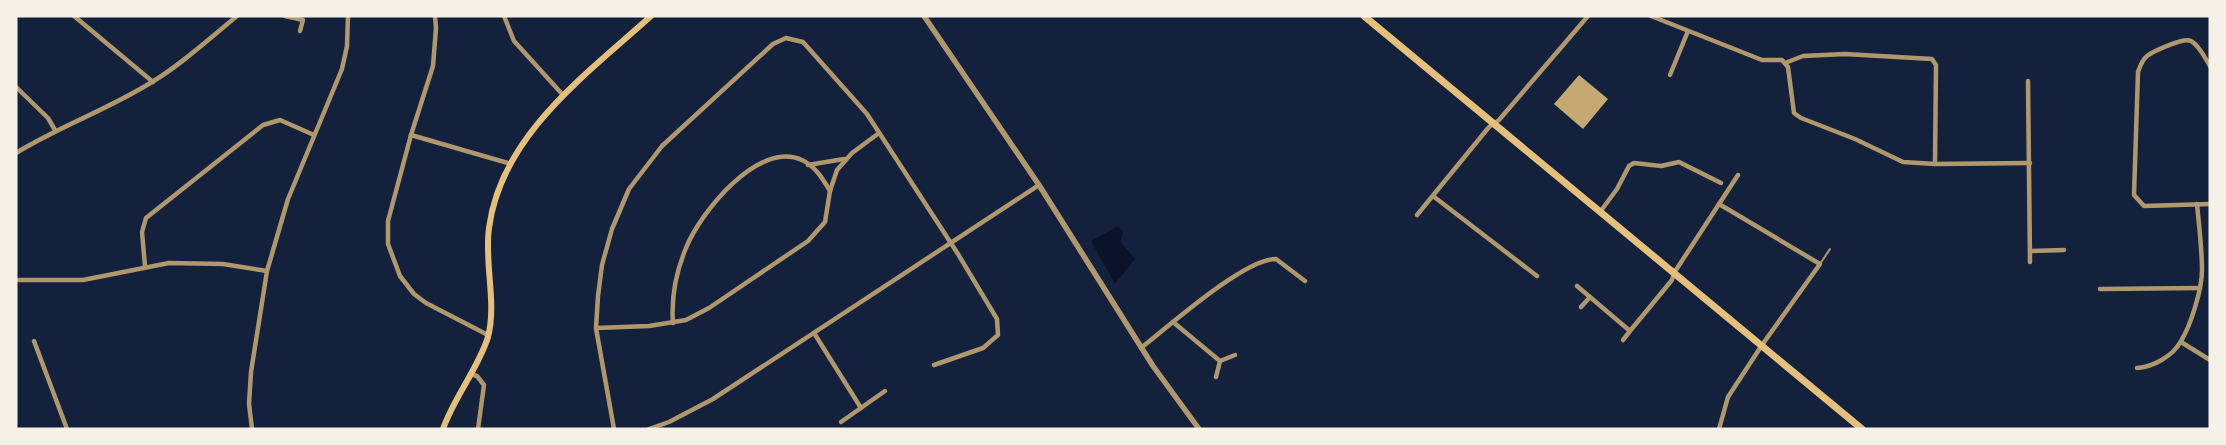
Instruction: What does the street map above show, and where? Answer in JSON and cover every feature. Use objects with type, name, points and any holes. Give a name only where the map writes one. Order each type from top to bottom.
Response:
[{"type":"main road","points":[[443,429],[488,335],[488,230],[496,199],[511,164],[530,135],[563,95],[651,16]]},
{"type":"main road","points":[[1364,16],[1762,345],[1856,427]]},
{"type":"street","points":[[74,16],[153,82]]},
{"type":"street","points":[[16,153],[55,130],[112,104],[153,82],[237,16]]},
{"type":"street","points":[[285,16],[303,20],[300,31]]},
{"type":"street","points":[[252,429],[249,404],[251,372],[267,271],[288,199],[342,69],[347,46],[348,16]]},
{"type":"street","points":[[435,16],[433,66],[411,135],[388,221],[387,239],[394,264],[403,280],[418,298],[488,335]]},
{"type":"street","points":[[504,16],[514,41],[563,95]]},
{"type":"street","points":[[924,16],[1039,185],[1141,348],[1169,390],[1199,429]]},
{"type":"street","points":[[1417,215],[1588,16]]},
{"type":"street","points":[[1651,16],[1762,60],[1782,60],[1790,76],[1794,113],[1801,118],[1855,139],[1903,162],[1935,164],[2030,163]]},
{"type":"street","points":[[1670,75],[1688,31]]},
{"type":"street","points":[[614,429],[596,328],[602,265],[612,229],[629,189],[662,146],[773,44],[786,38],[803,42],[851,94],[951,243],[997,319],[998,335],[983,348],[934,365]]},
{"type":"street","points":[[2210,66],[2196,44],[2190,40],[2183,40],[2147,56],[2142,61],[2138,72],[2134,195],[2144,206],[2210,204]]},
{"type":"street","points":[[1785,63],[1803,56],[1845,54],[1929,57],[1936,65],[1935,164]]},
{"type":"street","points":[[2028,81],[2030,262]]},
{"type":"street","points":[[16,87],[48,118],[55,130]]},
{"type":"street","points":[[145,266],[142,232],[146,218],[255,131],[268,122],[280,120],[314,135]]},
{"type":"street","points":[[596,328],[673,323],[686,320],[709,308],[815,235],[825,222],[830,191],[837,170],[845,159],[879,134]]},
{"type":"street","points":[[411,135],[511,164]]},
{"type":"street","points":[[673,323],[674,290],[686,248],[702,219],[720,196],[763,162],[788,157],[803,161],[808,165],[820,175],[830,191]]},
{"type":"street","points":[[808,165],[845,159]]},
{"type":"street","points":[[1600,212],[1617,189],[1629,166],[1634,163],[1661,166],[1679,162],[1720,183]]},
{"type":"street","points":[[1623,340],[1672,280],[1674,273],[1738,175]]},
{"type":"street","points":[[649,429],[669,422],[712,399],[1039,185]]},
{"type":"street","points":[[1433,196],[1537,276]]},
{"type":"street","points":[[1719,204],[1820,264],[1762,345],[1728,397],[1719,429]]},
{"type":"street","points":[[2136,368],[2145,368],[2161,361],[2181,342],[2200,288],[2202,271],[2197,204]]},
{"type":"street","points":[[2030,251],[2064,250]]},
{"type":"street","points":[[1141,348],[1206,295],[1261,261],[1276,259],[1306,281]]},
{"type":"street","points":[[16,280],[83,280],[145,266],[198,262],[267,271]]},
{"type":"street","points":[[1577,286],[1630,331]]},
{"type":"street","points":[[2100,289],[2200,288]]},
{"type":"street","points":[[1581,307],[1590,297]]},
{"type":"street","points":[[1173,322],[1220,361]]},
{"type":"street","points":[[814,333],[861,408]]},
{"type":"street","points":[[34,341],[67,429]]},
{"type":"street","points":[[2181,342],[2210,360]]},
{"type":"street","points":[[1220,361],[1235,355]]},
{"type":"street","points":[[1216,378],[1220,361]]},
{"type":"street","points":[[470,374],[477,376],[484,384],[478,429]]},
{"type":"street","points":[[841,422],[885,390]]},
{"type":"street","points":[[669,422],[671,429]]},
{"type":"lane","points":[[1820,264],[1830,249]]},
{"type":"water","points":[[1118,226],[1123,232],[1121,242],[1135,259],[1115,284],[1091,241]]},
{"type":"building","points":[[1579,75],[1608,99],[1583,129],[1554,104]]}]
